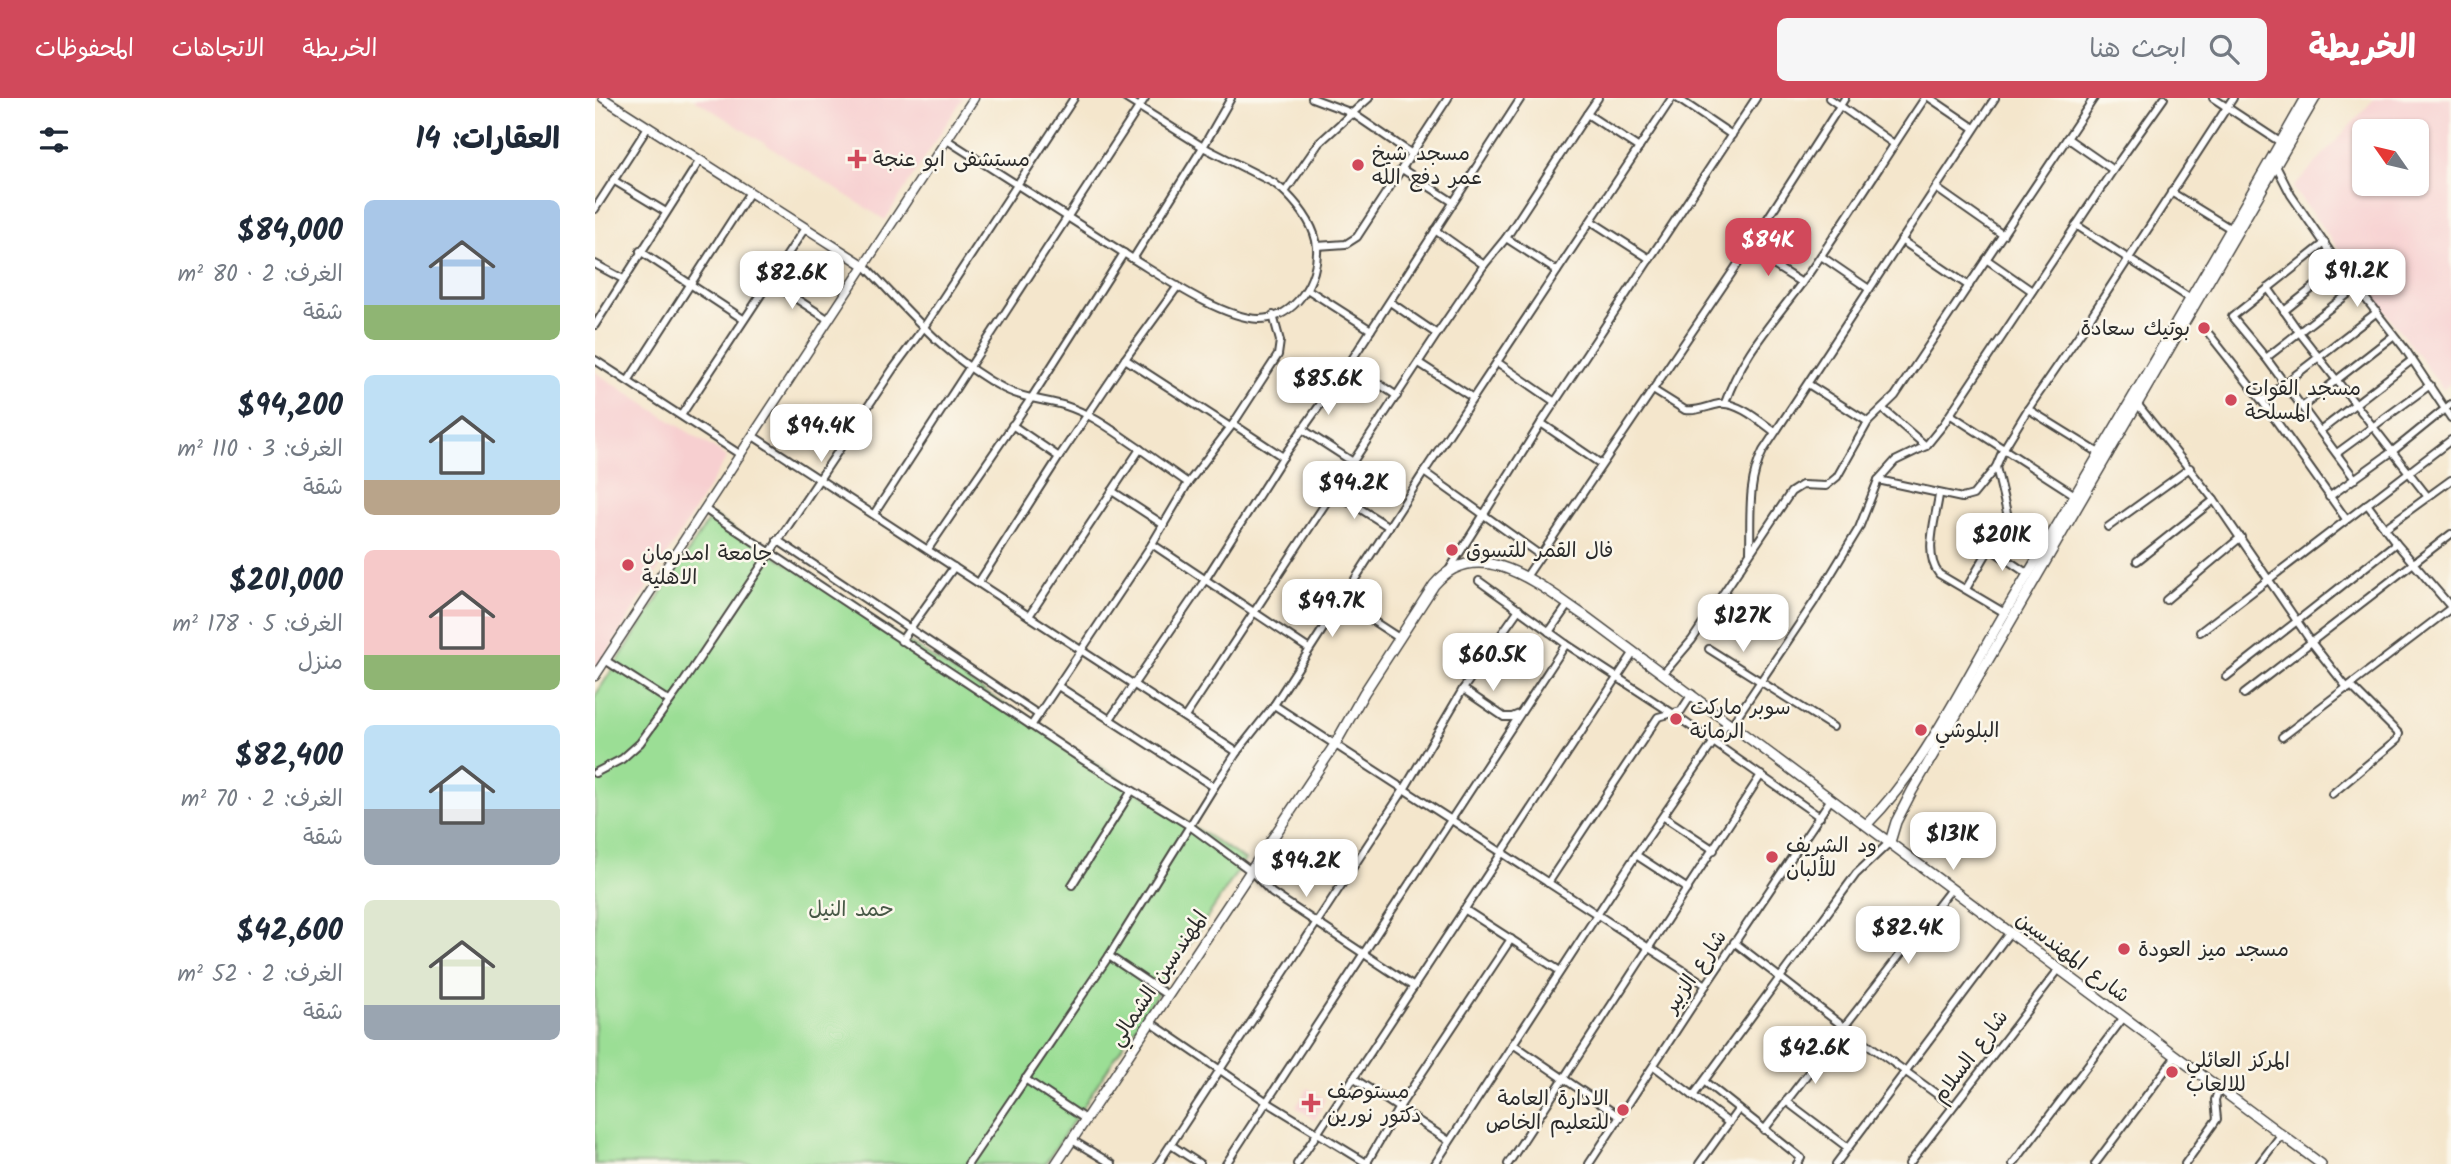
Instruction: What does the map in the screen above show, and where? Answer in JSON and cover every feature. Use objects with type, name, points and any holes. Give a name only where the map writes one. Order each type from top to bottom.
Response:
[{"type":"main road","points":[[1867,824],[1896,792],[1961,697],[2274,163],[2280,142],[2306,98]]},
{"type":"main road","points":[[1890,842],[1896,822],[2005,613],[2023,592],[2028,574],[2099,453],[2136,401],[2231,229],[2315,98]]},
{"type":"main road","points":[[1449,570],[1490,564],[1525,577],[1568,605]]},
{"type":"main road","name":"المهندسين الشمالي","points":[[1056,1164],[1334,746],[1364,693],[1434,585],[1449,570]]},
{"type":"main road","name":"شارع المهندسين","points":[[1568,605],[1692,694],[2321,1164]]},
{"type":"street","points":[[603,98],[865,266],[925,327],[970,367],[1007,391],[1088,414],[1188,483]]},
{"type":"street","points":[[595,676],[974,98]]},
{"type":"street","points":[[595,773],[622,759],[636,747],[669,701],[893,369],[925,327],[1074,98]]},
{"type":"street","points":[[947,140],[1178,286],[1239,315],[1262,319],[1284,312],[1307,289],[1315,265],[1317,246],[1306,218],[1285,192],[1273,183],[1203,147],[1125,98]]},
{"type":"street","points":[[874,514],[1145,98]]},
{"type":"street","points":[[1133,259],[1231,98]]},
{"type":"street","points":[[1312,98],[1352,113],[1412,154]]},
{"type":"street","points":[[1285,192],[1319,143],[1369,98]]},
{"type":"street","points":[[1317,246],[1353,241],[1448,98]]},
{"type":"street","points":[[1109,719],[1205,580],[1283,457],[1349,364],[1521,98]]},
{"type":"street","points":[[1185,718],[1437,334],[1484,265],[1506,238],[1598,98]]},
{"type":"street","points":[[968,1164],[1109,956],[1237,752],[1274,705],[1424,472],[1674,98],[1732,135]]},
{"type":"street","points":[[1449,570],[1541,423],[1756,98]]},
{"type":"street","points":[[1829,98],[1894,144]]},
{"type":"street","points":[[1525,577],[1748,249],[1845,98]]},
{"type":"street","points":[[1725,403],[1734,377],[1758,340],[1821,256],[1925,98]]},
{"type":"street","points":[[1930,98],[1974,128]]},
{"type":"street","points":[[1750,553],[1754,473],[1775,432],[1995,98]]},
{"type":"street","points":[[1663,674],[1697,633],[1793,490],[1803,485],[1826,486],[1833,482],[1868,422],[1895,396],[2094,98]]},
{"type":"street","points":[[1435,1164],[1636,855],[1713,744],[1761,681],[1859,528],[1878,480],[1895,461],[1926,446],[1951,415],[2076,225],[2164,98]]},
{"type":"street","points":[[2213,98],[2280,142]]},
{"type":"street","points":[[1878,480],[1939,495],[1962,498],[1973,495],[1996,467],[2028,409],[2232,98]]},
{"type":"street","points":[[1587,114],[1639,148]]},
{"type":"street","points":[[595,209],[648,127]]},
{"type":"street","points":[[2067,138],[2113,170]]},
{"type":"street","points":[[595,325],[700,160]]},
{"type":"street","points":[[2274,163],[2291,195],[2340,266],[2448,406],[2451,418]]},
{"type":"street","points":[[1402,169],[1453,202]]},
{"type":"street","points":[[613,180],[666,212]]},
{"type":"street","points":[[1935,188],[2003,235]]},
{"type":"street","points":[[628,381],[750,192]]},
{"type":"street","points":[[2171,192],[2231,229]]},
{"type":"street","points":[[1591,221],[1650,259]]},
{"type":"street","points":[[2076,225],[2191,299]]},
{"type":"street","points":[[682,414],[805,228]]},
{"type":"street","points":[[1435,230],[1484,265]]},
{"type":"street","points":[[1506,238],[1557,271]]},
{"type":"street","points":[[1901,240],[1969,286]]},
{"type":"street","points":[[2325,243],[2232,317],[2266,358],[2355,479]]},
{"type":"street","points":[[1748,249],[1802,283]]},
{"type":"street","points":[[641,251],[743,319]]},
{"type":"street","points":[[928,549],[1032,397],[1124,253]]},
{"type":"street","points":[[1821,256],[1869,289]]},
{"type":"street","points":[[1986,259],[2032,291]]},
{"type":"street","points":[[595,264],[623,279]]},
{"type":"street","points":[[2284,311],[2340,266]]},
{"type":"street","points":[[769,281],[829,320]]},
{"type":"street","points":[[979,582],[1059,457],[1178,286]]},
{"type":"street","points":[[2266,358],[2357,287]]},
{"type":"street","points":[[2267,288],[2428,496]]},
{"type":"street","points":[[1307,289],[1371,330]]},
{"type":"street","points":[[1390,302],[1437,334]]},
{"type":"street","points":[[2262,401],[2377,312]]},
{"type":"street","points":[[1031,726],[1152,544],[1188,483],[1231,426],[1280,349],[1273,316]]},
{"type":"street","points":[[2210,335],[2262,401],[2346,519]]},
{"type":"street","points":[[2302,407],[2393,336]]},
{"type":"street","points":[[1125,359],[1283,457]]},
{"type":"street","points":[[595,360],[682,414],[741,455]]},
{"type":"street","points":[[2320,431],[2412,360]]},
{"type":"street","points":[[1497,362],[1555,402]]},
{"type":"street","points":[[1419,363],[1473,398]]},
{"type":"street","points":[[1349,364],[1397,396]]},
{"type":"street","points":[[1808,384],[1868,422]]},
{"type":"street","points":[[2337,453],[2430,385]]},
{"type":"street","points":[[1653,390],[1685,410],[1725,403],[1737,407],[1775,432]]},
{"type":"street","points":[[2136,401],[2241,537],[2312,643],[2350,687],[2399,734],[2397,740],[2332,794]]},
{"type":"street","points":[[2329,496],[2393,451],[2448,406]]},
{"type":"street","points":[[1883,409],[1926,446]]},
{"type":"street","points":[[2028,409],[2099,453]]},
{"type":"street","points":[[1951,415],[2075,495]]},
{"type":"street","points":[[1541,423],[1601,464]]},
{"type":"street","points":[[1011,425],[1059,457]]},
{"type":"street","points":[[1302,429],[1353,462]]},
{"type":"street","points":[[753,436],[1237,752]]},
{"type":"street","points":[[2200,632],[2451,440]]},
{"type":"street","points":[[1029,616],[1140,449]]},
{"type":"street","points":[[1966,589],[2008,517],[1996,467]]},
{"type":"street","points":[[2108,527],[2190,468]]},
{"type":"street","points":[[1424,472],[1540,555]]},
{"type":"street","points":[[2385,528],[2451,480]]},
{"type":"street","points":[[1112,491],[1164,525]]},
{"type":"street","points":[[1334,492],[1389,527]]},
{"type":"street","points":[[1939,495],[1931,549],[1933,562],[1940,574],[2005,613]]},
{"type":"street","points":[[2137,561],[2214,500]]},
{"type":"street","points":[[2282,737],[2451,608],[2396,543],[2367,503]]},
{"type":"street","points":[[706,510],[1131,792],[1190,826],[1251,871],[1272,893],[1413,987]]},
{"type":"street","points":[[2244,694],[2451,534]]},
{"type":"street","points":[[2166,600],[2241,537]]},
{"type":"street","points":[[777,540],[1039,715]]},
{"type":"street","points":[[2226,677],[2396,543]]},
{"type":"street","points":[[1152,544],[1309,649]]},
{"type":"street","points":[[1991,549],[2028,574]]},
{"type":"street","points":[[901,641],[954,567]]},
{"type":"street","points":[[1479,582],[1820,817]]},
{"type":"street","points":[[1341,600],[1399,638]]},
{"type":"street","points":[[1549,632],[1568,605]]},
{"type":"street","points":[[1158,1164],[1405,788],[1463,690],[1519,608]]},
{"type":"street","points":[[1226,1164],[1566,644]]},
{"type":"street","points":[[1709,649],[1833,727]]},
{"type":"street","points":[[1297,1164],[1634,652]]},
{"type":"street","points":[[605,660],[669,701]]},
{"type":"street","points":[[1058,686],[1214,787]]},
{"type":"street","points":[[1463,690],[1504,717],[1521,713]]},
{"type":"street","points":[[1548,883],[1658,717],[1681,711],[1692,694]]},
{"type":"street","points":[[1274,705],[1706,985]]},
{"type":"street","points":[[1508,1164],[1761,775]]},
{"type":"street","points":[[1072,885],[1131,792]]},
{"type":"street","name":"شارع الزبير","points":[[1589,1164],[1831,799]]},
{"type":"street","points":[[1664,817],[1714,850]]},
{"type":"street","points":[[1693,1096],[1856,874],[1890,842]]},
{"type":"street","points":[[1636,855],[1688,889]]},
{"type":"street","points":[[1764,1130],[1951,890]]},
{"type":"street","points":[[1464,909],[1560,971]]},
{"type":"street","points":[[1836,1164],[2010,932]]},
{"type":"street","points":[[1150,1022],[1267,1102],[1367,1164],[1398,1110],[1511,939]]},
{"type":"street","points":[[1734,943],[1953,1106]]},
{"type":"street","points":[[1109,956],[1167,995]]},
{"type":"street","name":"شارع السلام","points":[[1909,1164],[2059,969]]},
{"type":"street","points":[[2013,1164],[2124,1017]]},
{"type":"street","points":[[1513,1044],[1620,1117]]},
{"type":"street","points":[[2095,1164],[2176,1056]]},
{"type":"street","points":[[1654,1066],[1728,1123]]},
{"type":"street","points":[[1353,1078],[1449,1141]]},
{"type":"street","points":[[1025,1079],[1085,1119]]},
{"type":"street","points":[[1705,1082],[1801,1158],[1797,1164]]},
{"type":"street","points":[[2185,1164],[2217,1119],[2215,1100],[2219,1088]]},
{"type":"street","points":[[1786,1101],[1847,1147]]},
{"type":"street","points":[[1701,1163],[1738,1110]]},
{"type":"street","points":[[2259,1164],[2281,1135]]},
{"type":"street","points":[[1072,1140],[1112,1164]]},
{"type":"street","points":[[1171,1145],[1200,1164]]},
{"type":"shaded area","name":"مستشفى ابو عنجة","points":[[693,98],[963,98],[885,220]]},
{"type":"shaded area","points":[[2375,98],[2451,98],[2451,383],[2443,389],[2293,188],[2352,123],[2352,196],[2429,196],[2429,119],[2356,119]]},
{"type":"shaded area","name":"جامعة امدرمان الاهلية","points":[[595,372],[727,457],[595,673]]},
{"type":"shaded area","name":"مستوصف دكتور نورين","points":[[1308,1088],[1325,1099],[1315,1120],[1296,1107]]},
{"type":"green space","name":"حمد النيل","points":[[712,515],[1245,860],[1045,1164],[595,1164],[595,696]]},
{"type":"place","name":"مستشفى ابو عنجة","points":[[857,159]]},
{"type":"place","name":"مسجد شيخ عمر دفع الله","points":[[1358,165]]},
{"type":"place","name":"بوتيك سعادة","points":[[2204,328]]},
{"type":"place","name":"مسجد القوات المسلحة","points":[[2231,400]]},
{"type":"place","name":"فال القمر للتسوق","points":[[1452,550]]},
{"type":"place","name":"جامعة امدرمان الاهلية","points":[[628,565]]},
{"type":"place","name":"سوبر ماركت الرمانة","points":[[1676,719]]},
{"type":"place","name":"البلوشي","points":[[1921,730]]},
{"type":"place","name":"ود الشريف للألبان","points":[[1772,857]]},
{"type":"place","name":"مسجد ميز العودة","points":[[2124,949]]},
{"type":"place","name":"المركز العائلي للالعاب","points":[[2172,1072]]},
{"type":"place","name":"مستوصف دكتور نورين","points":[[1311,1103]]},
{"type":"place","name":"الادارة العامة للتعليم الخاص","points":[[1623,1110]]}]
